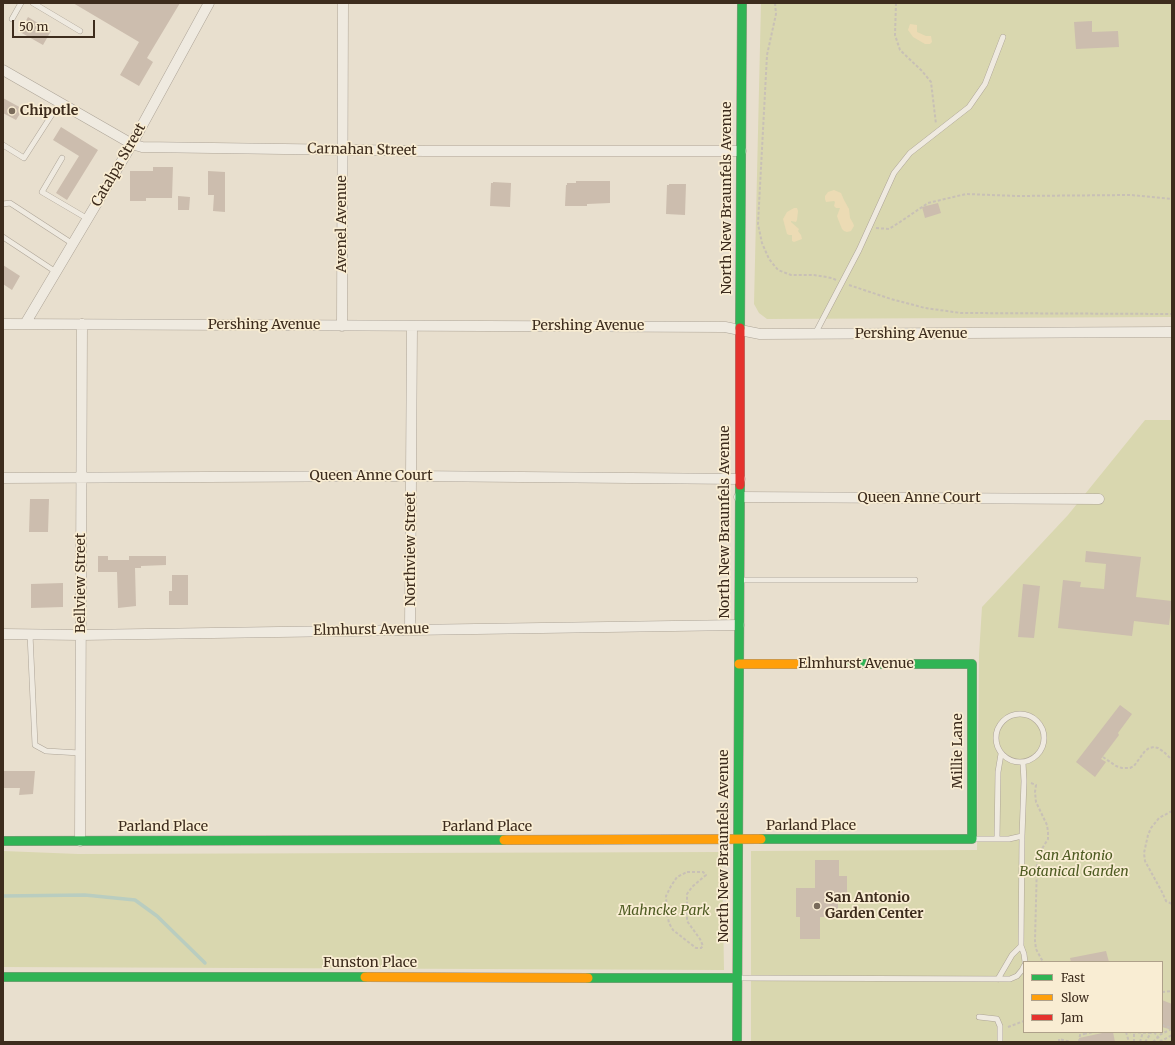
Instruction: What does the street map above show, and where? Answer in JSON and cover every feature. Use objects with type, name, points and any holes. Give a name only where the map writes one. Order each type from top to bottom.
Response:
[{"type":"street","name":"Catalpa Street","points":[[25,324],[132,144],[209,3]]},
{"type":"street","name":"Avenel Avenue","points":[[342,326],[343,3]]},
{"type":"street","name":"North New Braunfels Avenue","points":[[737,1042],[742,3]]},
{"type":"street","name":"Carnahan Street","points":[[3,70],[132,144],[142,147],[441,151],[741,151]]},
{"type":"street","name":"Pershing Avenue","points":[[3,324],[725,327],[760,334],[815,335],[1172,332]]},
{"type":"street","name":"Bellview Street","points":[[80,841],[82,324]]},
{"type":"street","name":"Northview Street","points":[[410,629],[412,326]]},
{"type":"street","name":"Queen Anne Court","points":[[3,478],[411,476],[740,479]]},
{"type":"street","name":"Queen Anne Court","points":[[739,497],[1099,499]]},
{"type":"street","name":"Elmhurst Avenue","points":[[3,634],[81,635],[739,625]]},
{"type":"street","name":"Elmhurst Avenue","points":[[739,664],[972,664]]},
{"type":"street","name":"Millie Lane","points":[[972,664],[972,839]]},
{"type":"street","name":"Parland Place","points":[[3,841],[972,839]]},
{"type":"street","name":"Funston Place","points":[[3,977],[737,978]]},
{"type":"lane","points":[[12,19],[22,3]]},
{"type":"lane","points":[[33,3],[80,31]]},
{"type":"lane","points":[[815,335],[842,283],[894,174],[910,153],[969,107],[985,84],[1003,37]]},
{"type":"lane","points":[[3,145],[24,158],[60,102]]},
{"type":"lane","points":[[62,158],[42,192],[88,219]]},
{"type":"lane","points":[[3,204],[10,203],[73,244]]},
{"type":"lane","points":[[3,237],[56,272]]},
{"type":"lane","points":[[739,580],[915,580]]},
{"type":"lane","points":[[30,634],[35,745],[46,751],[80,753]]},
{"type":"lane","points":[[1020,714],[1035,719],[1040,725],[1044,740],[1042,748],[1037,755],[1031,760],[1023,763],[1011,761],[1001,754],[996,747],[995,739],[996,731],[1000,724],[1012,715],[1020,714]]},
{"type":"lane","points":[[997,839],[998,772],[1001,754]]},
{"type":"lane","points":[[1023,763],[1021,946],[1025,961]]},
{"type":"lane","points":[[972,839],[1009,839],[1022,836]]},
{"type":"lane","points":[[998,979],[1012,955],[1021,946]]},
{"type":"lane","points":[[737,978],[1010,979],[1016,976],[1023,968]]},
{"type":"lane","points":[[979,1017],[997,1019],[1000,1026],[1000,1042]]},
{"type":"path","points":[[774,3],[776,14],[767,55],[765,78],[758,224],[762,243],[769,259],[778,270],[791,275],[814,275],[832,278],[842,283],[890,299],[925,308],[961,313],[1172,314]]},
{"type":"path","points":[[896,3],[895,35],[900,50],[922,70],[931,82],[937,132]]},
{"type":"path","points":[[869,227],[889,229],[928,203],[966,194],[1017,196],[1131,195],[1172,199]]},
{"type":"path","points":[[1172,673],[1172,688]]},
{"type":"path","points":[[1103,757],[1116,766],[1130,768],[1134,766],[1145,751],[1154,747],[1164,752],[1172,760]]},
{"type":"path","points":[[1024,781],[1036,785],[1036,802],[1047,825],[1048,832],[1048,839],[1040,852],[1037,862],[1035,941],[1036,949],[1042,961]]},
{"type":"path","points":[[1172,811],[1159,818],[1151,828],[1144,853],[1145,861],[1166,901],[1172,904]]},
{"type":"path","points":[[687,872],[703,872],[706,876],[692,887],[687,894],[687,921],[700,938],[703,946],[701,948],[696,948],[673,930],[669,923],[666,896],[677,877],[687,872]]},
{"type":"path","points":[[1005,1031],[1008,1027],[1023,1021]]},
{"type":"path","points":[[1153,1042],[1165,1032],[1172,1029]]},
{"type":"path","points":[[1079,1042],[1080,1035],[1084,1033]]},
{"type":"path","points":[[1145,1042],[1151,1033]]},
{"type":"path","points":[[1153,1033],[1161,1042],[1172,1035]]},
{"type":"path","points":[[1059,1042],[1059,1039],[1071,1042]]},
{"type":"green space","points":[[761,3],[1172,3],[1172,317],[767,319],[759,313],[754,304]]},
{"type":"green space","name":"San Antonio Botanical Garden","points":[[1145,420],[1172,420],[1172,1042],[751,1042],[751,851],[977,850],[979,655],[982,607],[1068,515]]},
{"type":"green space","name":"Mahncke Park","points":[[3,851],[78,854],[722,852],[724,970],[3,967]]},
{"type":"sand","points":[[910,24],[917,25],[917,32],[926,36],[931,36],[932,42],[930,44],[925,44],[913,37],[908,30]]},
{"type":"sand","points":[[834,190],[841,193],[849,209],[850,218],[854,226],[851,231],[847,232],[842,229],[837,216],[840,208],[836,208],[834,206],[835,202],[826,202],[825,196],[828,192]]},
{"type":"sand","points":[[797,208],[798,211],[797,220],[796,222],[791,222],[799,229],[798,231],[802,239],[794,242],[792,241],[792,235],[787,234],[783,219],[787,212]]},
{"type":"building","points":[[73,3],[180,3],[147,58],[153,62],[139,86],[120,75],[139,42]]},
{"type":"building","points":[[28,17],[51,31],[43,45],[20,32]]},
{"type":"building","points":[[1092,21],[1092,32],[1118,31],[1119,47],[1076,49],[1074,22]]},
{"type":"building","name":"Chipotle","points":[[3,98],[23,109],[16,120],[3,113]]},
{"type":"building","points":[[61,127],[98,150],[67,200],[56,193],[79,156],[53,140]]},
{"type":"building","points":[[153,167],[173,167],[172,198],[146,198],[146,201],[130,201],[130,171],[153,171]]},
{"type":"building","points":[[208,171],[225,172],[225,212],[213,211],[214,195],[208,195]]},
{"type":"building","points":[[576,181],[610,181],[610,203],[587,204],[587,206],[565,206],[566,185],[567,183],[576,183]]},
{"type":"building","points":[[491,183],[511,183],[510,207],[490,206]]},
{"type":"building","points":[[686,184],[685,215],[666,214],[667,185]]},
{"type":"building","points":[[178,196],[190,197],[189,210],[178,210]]},
{"type":"building","points":[[938,203],[941,213],[925,218],[922,207]]},
{"type":"building","points":[[3,265],[20,276],[12,290],[3,284]]},
{"type":"building","points":[[30,499],[49,499],[48,532],[29,532]]},
{"type":"building","points":[[1086,551],[1141,557],[1136,597],[1172,601],[1169,625],[1134,621],[1132,636],[1058,628],[1063,580],[1081,582],[1080,587],[1104,589],[1106,564],[1085,562]]},
{"type":"building","points":[[98,556],[108,556],[108,560],[129,560],[129,556],[166,556],[166,565],[141,566],[141,568],[135,568],[136,606],[118,608],[117,572],[98,572]]},
{"type":"building","points":[[172,575],[188,575],[188,605],[169,605],[169,591],[172,591]]},
{"type":"building","points":[[63,583],[63,607],[31,608],[31,584]]},
{"type":"building","points":[[1023,584],[1040,586],[1034,638],[1018,637]]},
{"type":"building","points":[[1120,705],[1132,714],[1118,733],[1119,735],[1101,759],[1106,762],[1095,777],[1076,762]]},
{"type":"building","points":[[3,771],[35,771],[33,794],[19,795],[20,788],[3,788]]},
{"type":"building","name":"San Antonio Garden Center","points":[[815,860],[839,860],[839,876],[847,876],[847,894],[838,894],[838,917],[820,917],[820,939],[800,939],[800,917],[796,917],[796,888],[815,888]]},
{"type":"building","points":[[1106,951],[1109,961],[1071,961],[1070,958]]},
{"type":"building","points":[[1163,1000],[1172,1004],[1172,1030],[1163,1027]]},
{"type":"building","points":[[1102,1033],[1113,1033],[1115,1042],[1080,1042],[1079,1038]]},
{"type":"waterway","points":[[3,896],[85,895],[135,900],[157,916],[205,963]]},
{"type":"traffic: fast","points":[[740,328],[742,3]]},
{"type":"traffic: fast","points":[[737,1042],[740,485]]},
{"type":"traffic: fast","points":[[761,839],[972,839],[972,664],[807,664]]},
{"type":"traffic: fast","points":[[3,841],[504,840]]},
{"type":"traffic: fast","points":[[3,977],[365,977]]},
{"type":"traffic: fast","points":[[588,978],[737,978]]},
{"type":"traffic: slow","points":[[739,664],[807,664]]},
{"type":"traffic: slow","points":[[504,840],[761,839]]},
{"type":"traffic: slow","points":[[365,977],[588,978]]},
{"type":"traffic: jam","points":[[740,328],[740,485]]},
{"type":"place","name":"Chipotle","points":[[12,111]]},
{"type":"place","name":"San Antonio Garden Center","points":[[817,906]]}]
